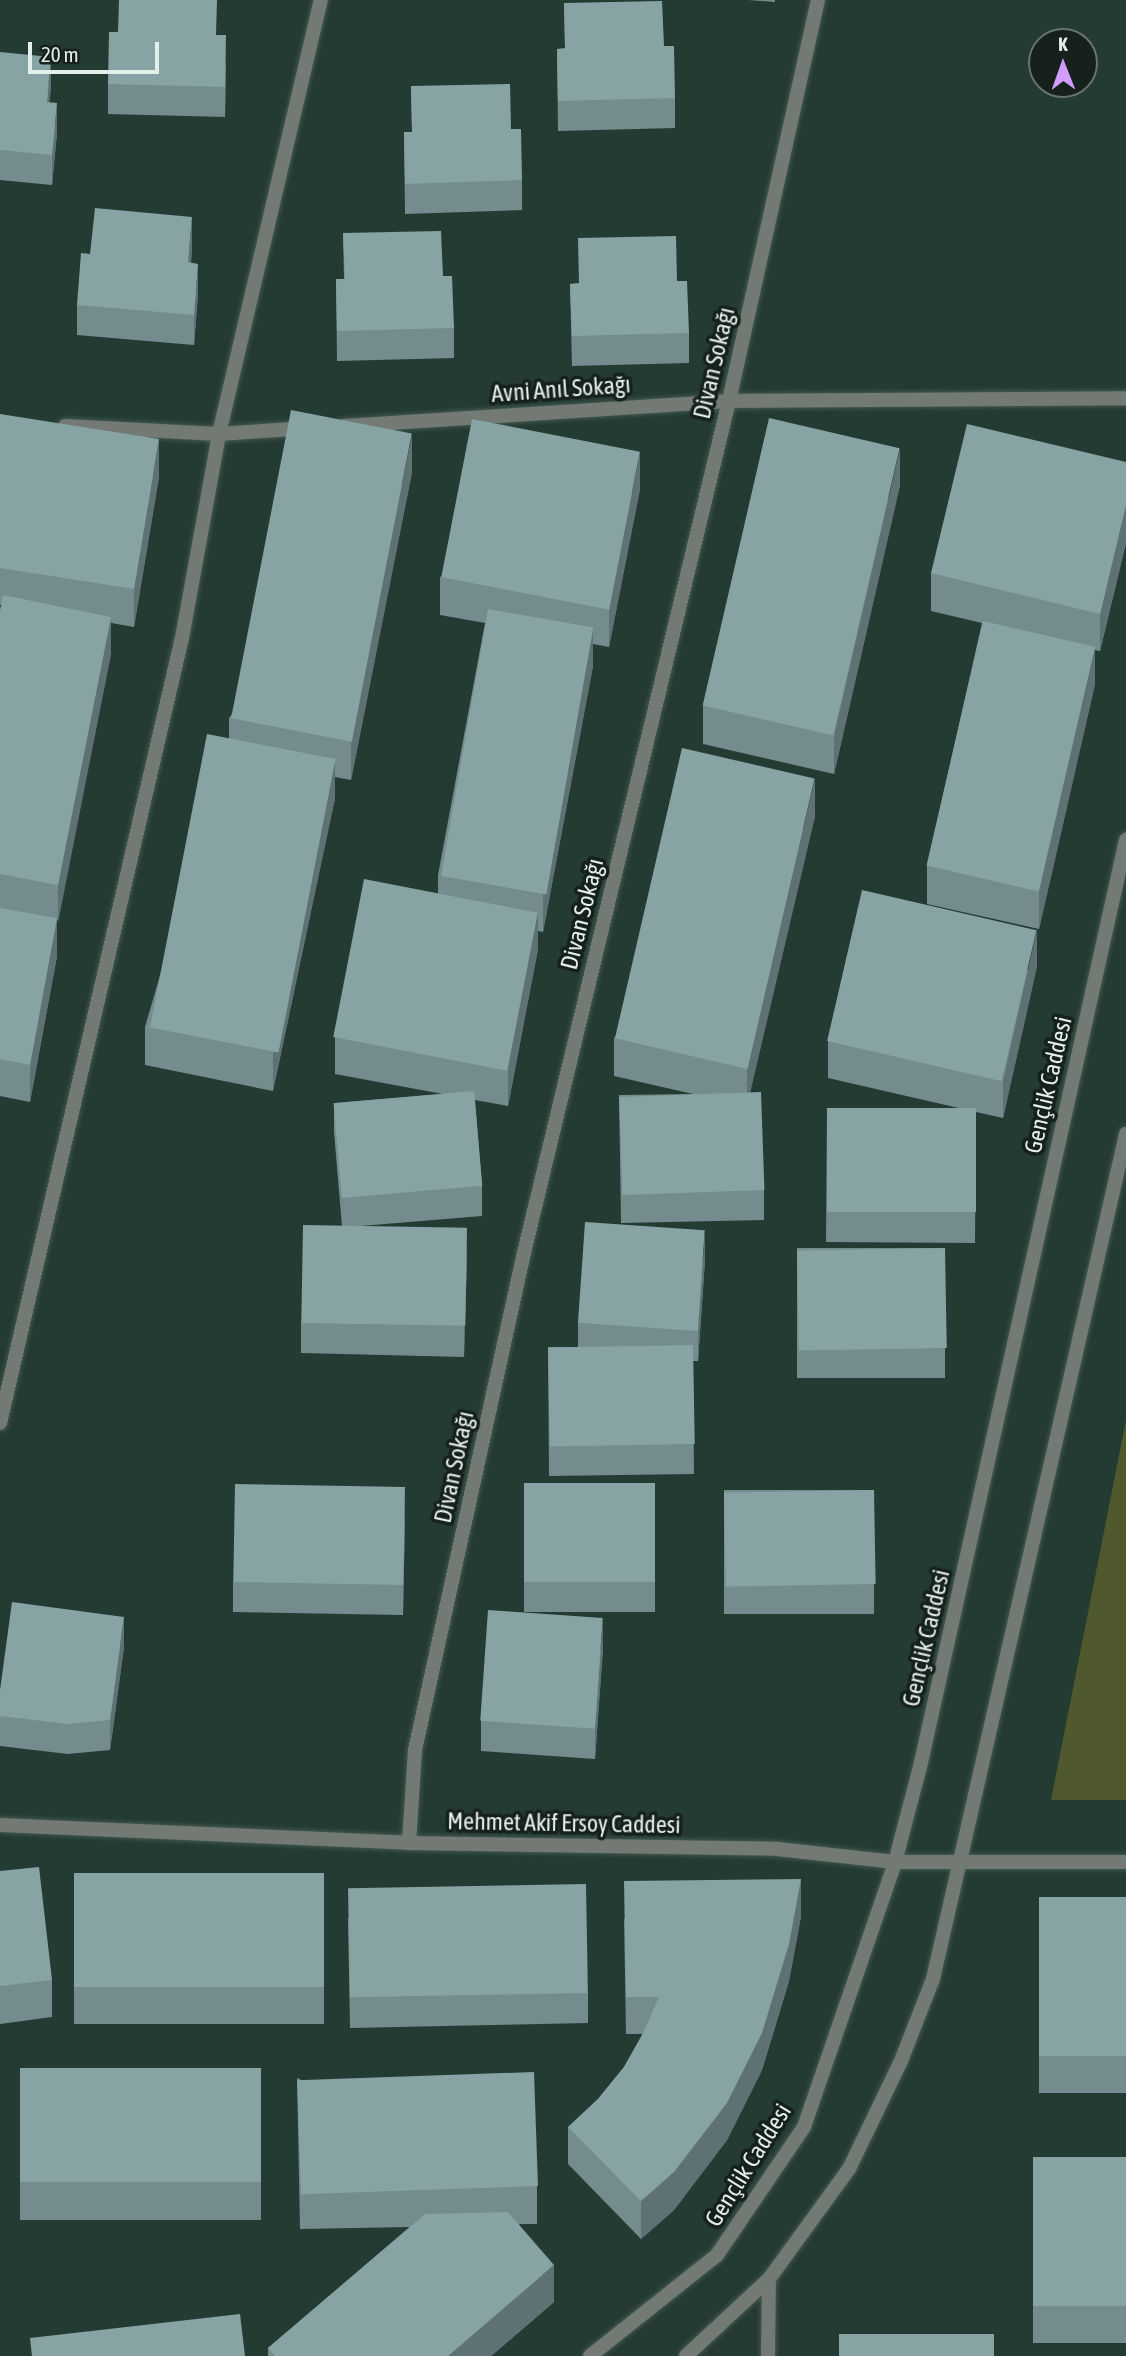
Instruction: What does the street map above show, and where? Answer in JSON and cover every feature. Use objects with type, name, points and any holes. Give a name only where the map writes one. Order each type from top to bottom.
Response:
[{"type":"street","points":[[0,1423],[182,638],[219,434],[321,0]]},
{"type":"street","name":"Divan Sokağı","points":[[408,1843],[415,1750],[517,1283],[729,401],[818,0]]},
{"type":"street","name":"Avni Anıl Sokağı","points":[[55,426],[219,434],[729,401],[1126,397]]},
{"type":"street","name":"Gençlik Caddesi","points":[[590,2356],[717,2255],[804,2127],[895,1862],[920,1767],[1126,840]]},
{"type":"street","points":[[686,2356],[769,2279],[849,2169],[901,2061],[933,1979],[1126,1134]]},
{"type":"street","name":"Mehmet Akif Ersoy Caddesi","points":[[0,1825],[408,1843],[777,1849],[895,1862],[1126,1862]]},
{"type":"street","points":[[768,2356],[769,2279]]},
{"type":"green space","points":[[1126,1420],[1126,1800],[1051,1800]]},
{"type":"building","points":[[119,0],[217,0],[216,35],[226,35],[225,87],[108,84],[109,32],[118,32]]},
{"type":"building","points":[[662,1],[664,46],[674,46],[675,98],[558,101],[557,49],[565,48],[564,3]]},
{"type":"building","points":[[0,52],[51,57],[47,102],[57,103],[52,155],[0,150]]},
{"type":"building","points":[[510,84],[511,129],[521,129],[522,180],[405,184],[404,132],[412,132],[411,86]]},
{"type":"building","points":[[95,208],[192,217],[188,262],[198,264],[194,315],[77,305],[81,253],[90,254]]},
{"type":"building","points":[[441,231],[443,276],[452,276],[454,328],[337,331],[336,279],[345,279],[343,233]]},
{"type":"building","points":[[676,236],[677,281],[687,281],[689,333],[572,336],[570,284],[579,283],[578,238]]},
{"type":"building","points":[[291,410],[412,433],[352,742],[231,718]]},
{"type":"building","points":[[0,414],[159,439],[134,589],[0,568]]},
{"type":"building","points":[[769,418],[900,448],[833,736],[703,705]]},
{"type":"building","points":[[472,419],[640,452],[609,610],[441,577]]},
{"type":"building","points":[[967,424],[1126,462],[1126,505],[1100,614],[931,573]]},
{"type":"building","points":[[3,595],[111,617],[58,885],[0,874],[0,611]]},
{"type":"building","points":[[488,609],[593,628],[546,894],[441,876]]},
{"type":"building","points":[[983,621],[1095,647],[1039,891],[927,866]]},
{"type":"building","points":[[207,734],[336,759],[279,1053],[150,1028]]},
{"type":"building","points":[[682,748],[815,779],[747,1069],[615,1038]]},
{"type":"building","points":[[364,879],[538,913],[507,1071],[333,1037]]},
{"type":"building","points":[[862,890],[1036,930],[1002,1081],[827,1041]]},
{"type":"building","points":[[0,908],[57,918],[30,1065],[0,1059]]},
{"type":"building","points":[[474,1091],[482,1186],[342,1198],[334,1103]]},
{"type":"building","points":[[761,1092],[764,1190],[623,1195],[619,1097]]},
{"type":"building","points":[[827,1108],[976,1108],[976,1212],[827,1212]]},
{"type":"building","points":[[585,1222],[705,1230],[698,1331],[578,1323]]},
{"type":"building","points":[[303,1225],[467,1228],[465,1326],[301,1323]]},
{"type":"building","points":[[945,1248],[947,1348],[799,1351],[797,1251]]},
{"type":"building","points":[[693,1345],[695,1444],[550,1447],[548,1348]]},
{"type":"building","points":[[524,1483],[655,1483],[655,1582],[524,1582]]},
{"type":"building","points":[[235,1484],[405,1487],[403,1585],[233,1582]]},
{"type":"building","points":[[874,1490],[876,1584],[726,1587],[724,1493]]},
{"type":"building","points":[[12,1602],[124,1617],[110,1720],[68,1724],[0,1716],[0,1690]]},
{"type":"building","points":[[488,1610],[603,1618],[595,1729],[480,1721]]},
{"type":"building","points":[[39,1867],[52,1980],[0,1986],[0,1871]]},
{"type":"building","points":[[74,1873],[324,1873],[324,1987],[74,1987]]},
{"type":"building","points":[[801,1879],[789,1944],[762,2033],[727,2103],[674,2172],[641,2201],[568,2127],[598,2099],[624,2067],[659,1997],[626,1997],[624,1881]]},
{"type":"building","points":[[586,1884],[588,1993],[350,1997],[348,1888]]},
{"type":"building","points":[[1039,1897],[1126,1897],[1126,2056],[1039,2056]]},
{"type":"building","points":[[20,2068],[261,2068],[261,2182],[20,2182]]},
{"type":"building","points":[[534,2072],[538,2186],[301,2194],[297,2080]]},
{"type":"building","points":[[1033,2157],[1126,2157],[1126,2306],[1033,2306]]},
{"type":"building","points":[[508,2212],[554,2265],[448,2356],[275,2356],[268,2348],[425,2214]]},
{"type":"building","points":[[240,2314],[245,2356],[32,2356],[30,2338]]},
{"type":"building","points":[[839,2334],[994,2334],[994,2356],[839,2356]]}]
